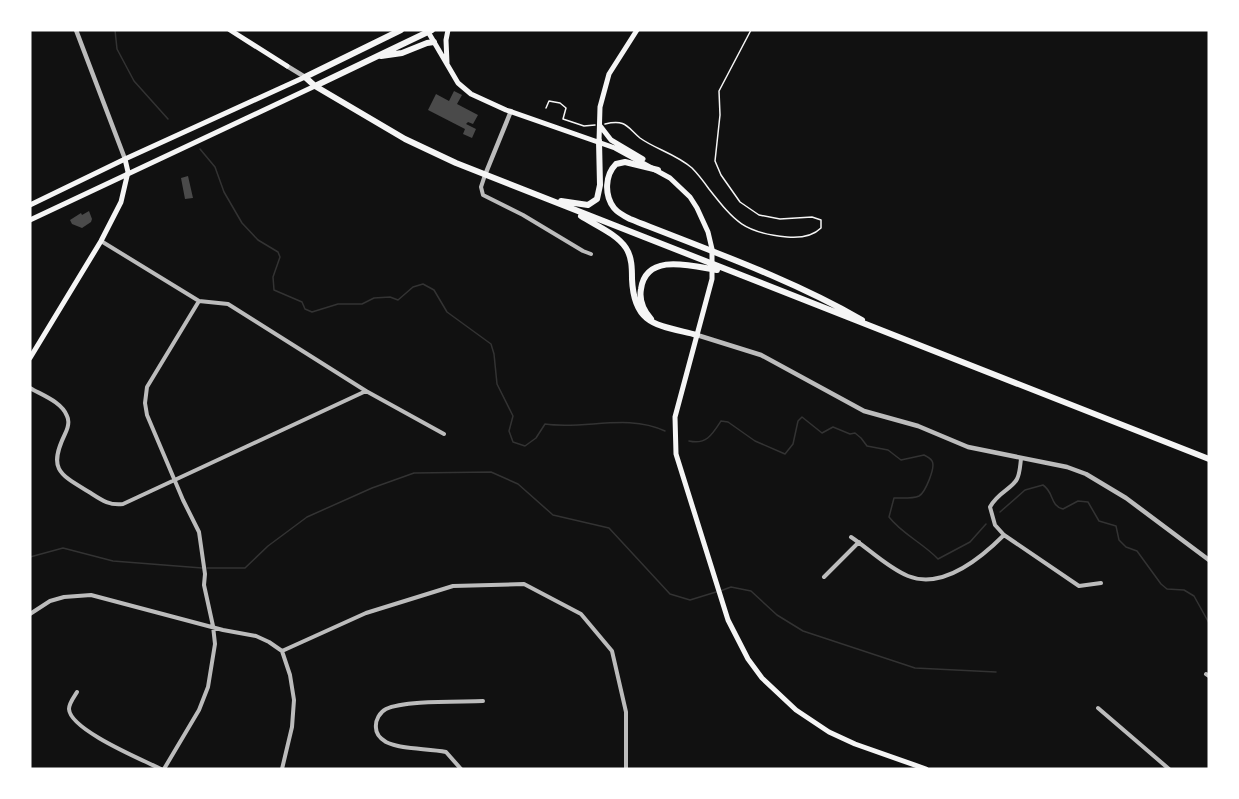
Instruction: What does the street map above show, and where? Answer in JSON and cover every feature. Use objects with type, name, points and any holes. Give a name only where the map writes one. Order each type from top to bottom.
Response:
[{"type":"highway","points":[[401,30],[305,77],[315,86],[405,139],[485,175],[1209,459]]},
{"type":"highway","points":[[315,86],[429,31]]},
{"type":"highway","points":[[378,56],[402,53],[434,42]]},
{"type":"highway","points":[[546,199],[580,205],[594,202],[600,194],[599,141]]},
{"type":"highway","points":[[658,170],[625,162],[616,164],[608,174],[610,201],[615,210],[624,216],[833,303],[881,330]]},
{"type":"highway","points":[[568,208],[614,237],[626,248],[630,257],[633,298],[644,317],[656,324],[697,335]]},
{"type":"highway","points":[[656,324],[645,311],[641,301],[641,288],[645,278],[653,269],[674,263],[730,272]]},
{"type":"main road","points":[[230,30],[288,66]]},
{"type":"main road","points":[[447,63],[448,30]]},
{"type":"main road","points":[[599,141],[600,107],[609,74],[637,30]]},
{"type":"main road","points":[[429,31],[458,83],[471,94],[511,111],[599,141],[658,170]]},
{"type":"main road","points":[[30,205],[305,77]]},
{"type":"main road","points":[[30,220],[315,86]]},
{"type":"main road","points":[[601,125],[611,140],[633,152],[675,182],[690,197],[708,232],[713,263],[712,279],[678,405],[674,427],[675,454],[716,585],[736,638],[762,678],[781,698],[809,720],[855,744],[926,769]]},
{"type":"main road","points":[[30,358],[101,241],[121,201],[128,172],[125,159]]},
{"type":"street","points":[[76,30],[125,159]]},
{"type":"street","points":[[288,66],[305,77]]},
{"type":"street","points":[[511,111],[485,175],[481,187],[483,195],[591,254]]},
{"type":"street","points":[[101,241],[199,301],[228,304],[366,392],[444,434]]},
{"type":"street","points":[[77,692],[69,711],[72,717],[88,732],[163,769],[191,726],[208,687],[214,653],[213,626],[204,585],[205,574],[199,532],[147,415],[145,394],[199,301]]},
{"type":"street","points":[[697,335],[761,355],[864,411],[918,426],[968,447],[1067,467],[1102,482],[1209,560]]},
{"type":"street","points":[[30,388],[52,401],[67,415],[69,423],[56,457],[58,468],[68,479],[104,502],[114,505],[123,504],[366,392]]},
{"type":"street","points":[[1021,459],[1018,478],[1013,485],[994,499],[990,507],[995,525],[1004,535],[1079,586],[1101,583]]},
{"type":"street","points":[[851,537],[907,576],[933,580],[943,578],[968,564],[1004,535]]},
{"type":"street","points":[[824,577],[859,542]]},
{"type":"street","points":[[282,651],[366,613],[453,586],[524,584],[581,614],[612,651],[626,712],[626,769]]},
{"type":"street","points":[[30,614],[50,601],[64,597],[91,595],[223,630],[256,636],[282,651],[290,675],[294,700],[292,727],[282,769]]},
{"type":"street","points":[[461,769],[446,752],[386,742],[379,736],[376,729],[377,718],[384,710],[398,704],[483,701]]},
{"type":"street","points":[[1098,708],[1169,769]]},
{"type":"path","points":[[546,108],[549,101],[560,103],[566,108],[563,119],[584,126],[621,122],[631,127],[641,138],[670,152],[693,168],[729,215],[747,229],[769,236],[796,238],[816,233],[821,228],[821,220],[780,219],[759,215],[740,202],[721,175],[716,162],[720,115],[718,91],[751,30]]},
{"type":"building","points":[[454,91],[462,95],[457,104],[478,115],[473,124],[468,122],[466,124],[476,129],[472,138],[463,134],[465,129],[428,110],[436,94],[449,101]]},
{"type":"building","points":[[188,176],[193,198],[185,199],[181,178]]},
{"type":"building","points":[[89,211],[91,222],[82,228],[72,224],[70,220]]},
{"type":"waterway","points":[[115,30],[117,49],[134,81],[168,119]]},
{"type":"waterway","points":[[200,149],[215,167],[224,192],[242,223],[258,240],[278,252],[280,257],[273,277],[274,290],[302,302],[305,309],[312,312],[338,304],[362,304],[374,298],[390,297],[398,300],[413,287],[423,284],[434,290],[447,312],[491,344],[497,384],[513,416],[509,431],[513,442],[525,446],[536,438],[545,424],[621,422],[651,426],[665,431]]},
{"type":"waterway","points":[[689,441],[704,440],[711,435],[721,421],[728,422],[755,441],[785,454],[793,444],[798,421],[802,417],[822,433],[833,427],[850,434],[855,433],[867,446],[888,450],[901,460],[924,455],[931,460],[933,464],[931,474],[921,494],[913,498],[894,498],[889,517],[938,559],[970,542],[986,524]]},
{"type":"waterway","points":[[207,568],[245,568],[268,546],[307,517],[372,488],[414,473],[491,472],[518,484],[553,515],[609,528],[670,594],[690,600],[716,592]]},
{"type":"waterway","points":[[1000,512],[1025,490],[1043,485],[1056,505],[1063,509],[1078,501],[1088,502],[1099,521],[1116,526],[1119,540],[1126,547],[1137,551],[1161,584],[1167,589],[1184,590],[1194,596],[1209,623]]},
{"type":"waterway","points":[[30,557],[63,548],[113,561],[202,568]]},
{"type":"waterway","points":[[720,591],[731,587],[751,591],[777,615],[803,631],[915,668],[996,672]]}]
